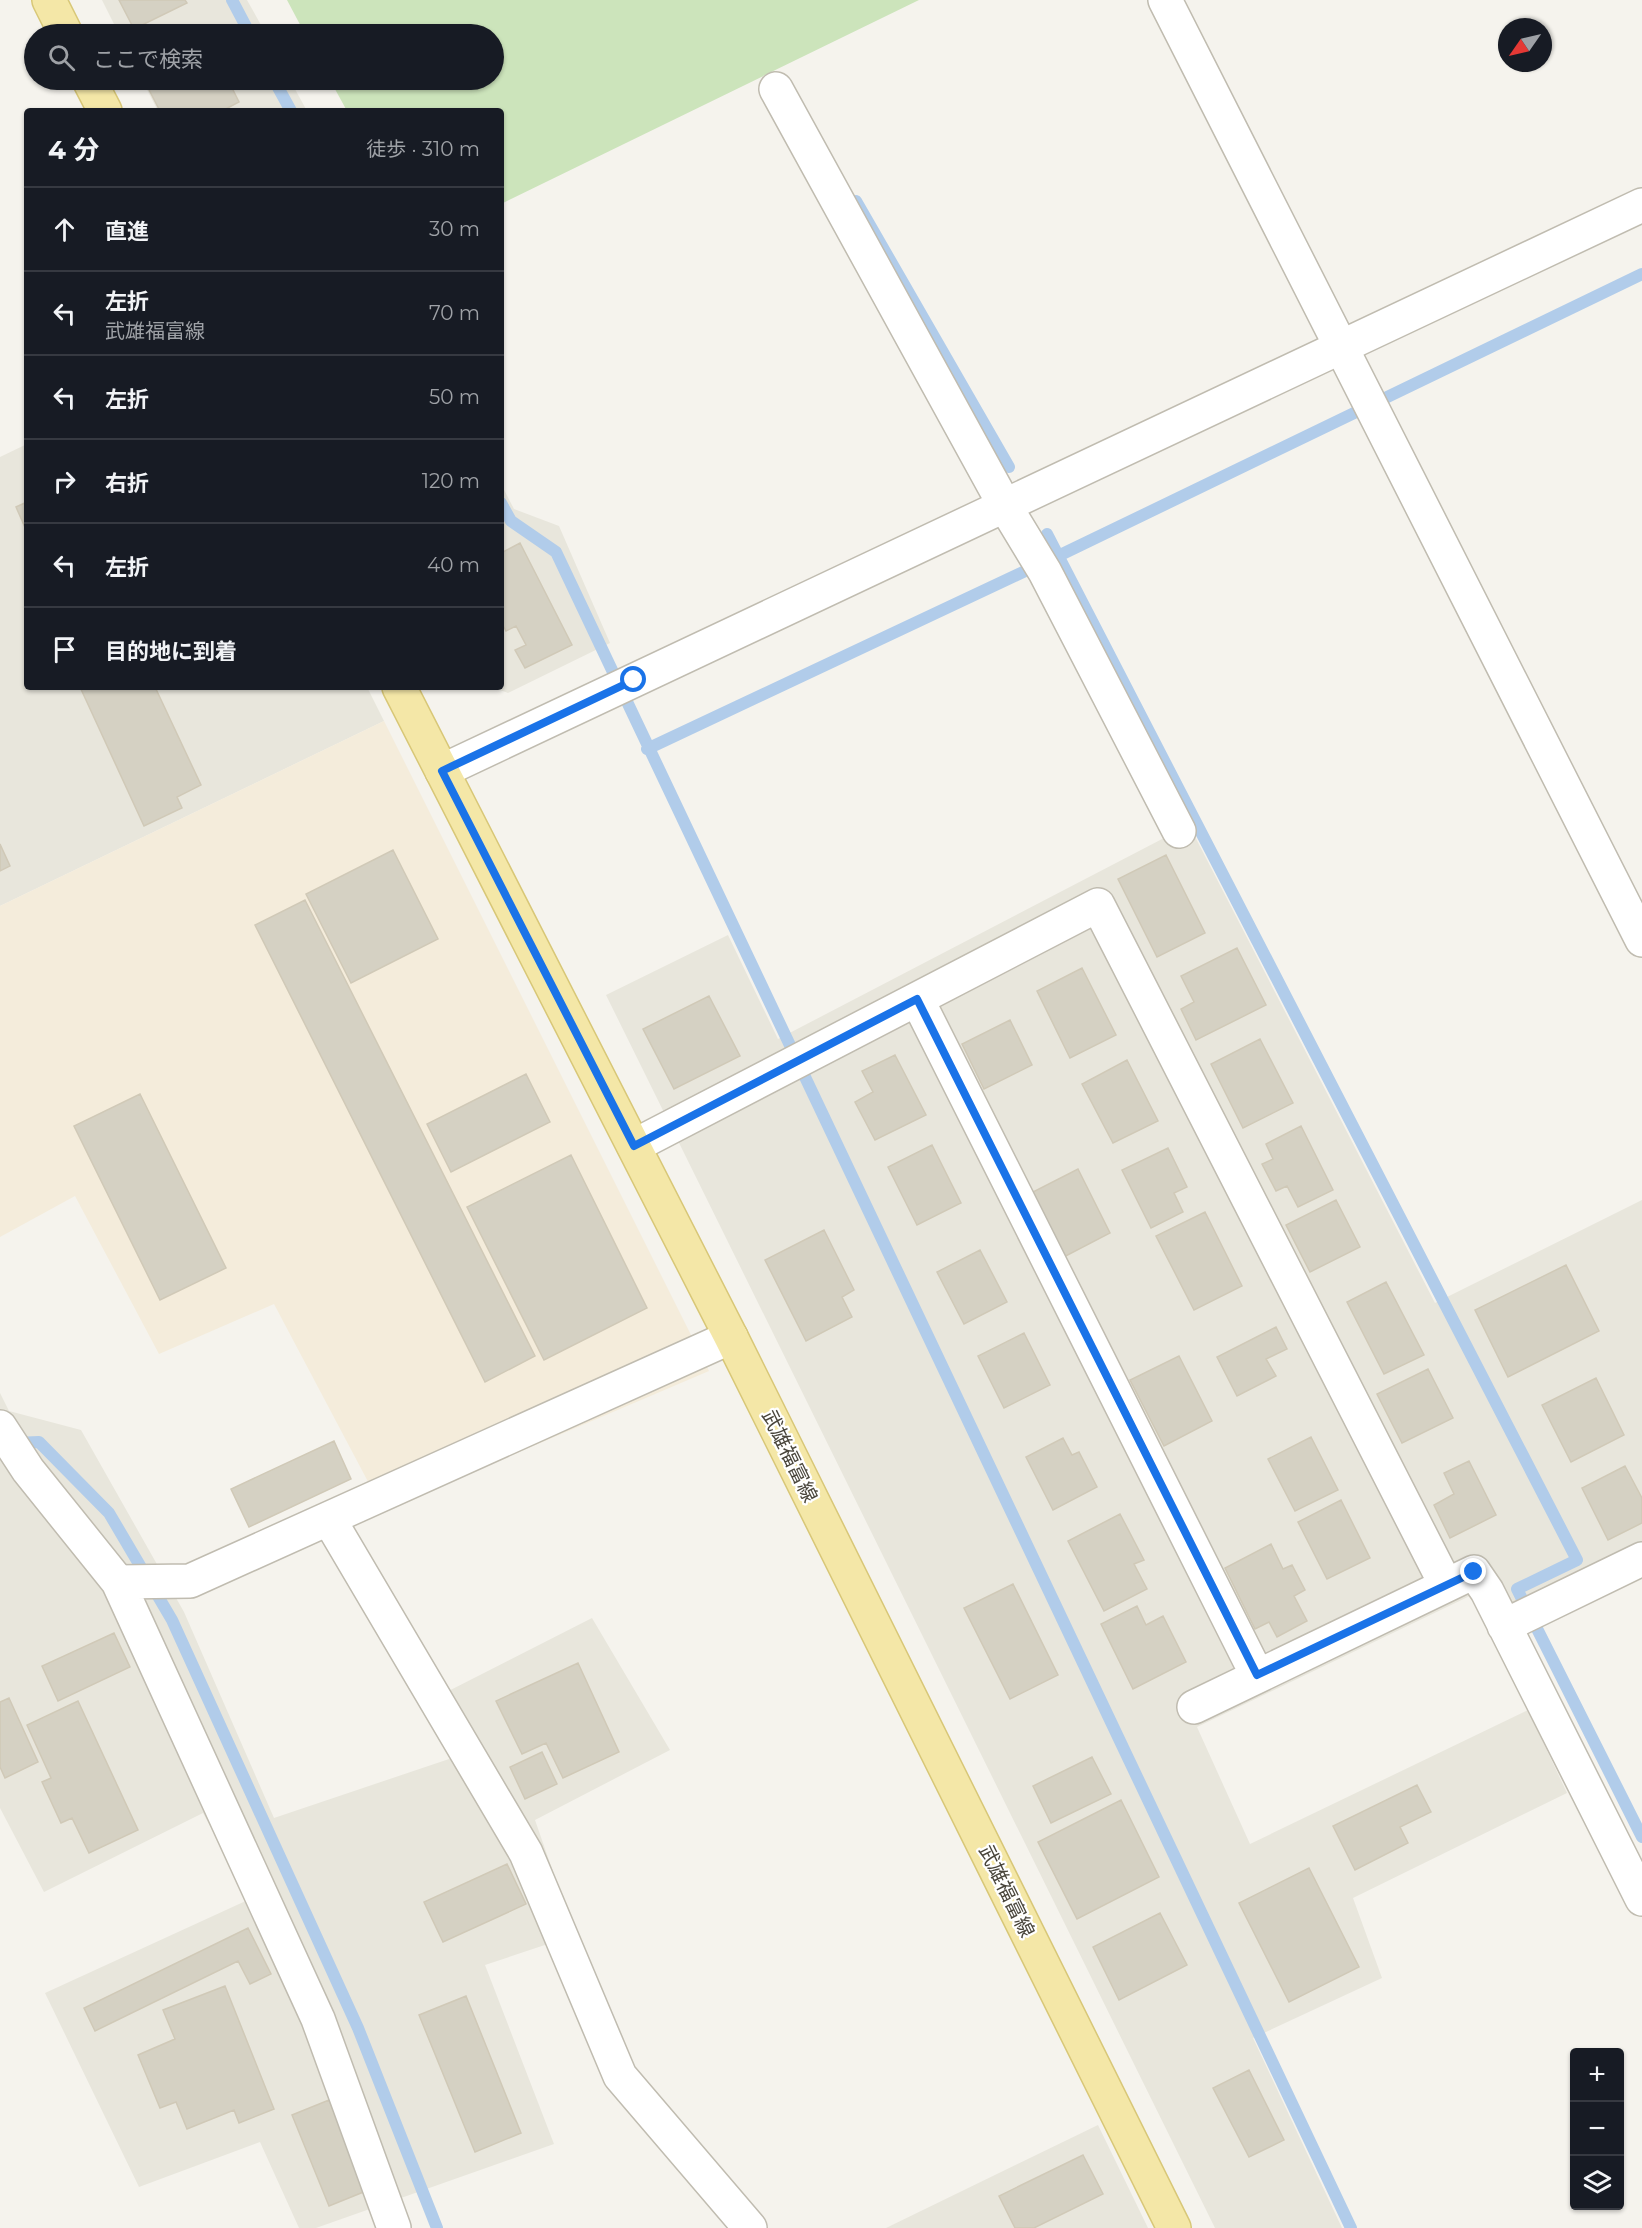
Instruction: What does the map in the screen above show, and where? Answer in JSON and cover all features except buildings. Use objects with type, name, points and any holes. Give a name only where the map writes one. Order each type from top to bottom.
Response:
[{"type":"main road","points":[[49,0],[61,24]]},
{"type":"main road","points":[[94,90],[103,108]]},
{"type":"main road","name":"武雄福富線","points":[[401,690],[731,1337],[1174,2228]]},
{"type":"street","points":[[1165,0],[1382,423],[1642,940]]},
{"type":"street","points":[[776,89],[1005,506],[1037,559],[1179,831]]},
{"type":"street","points":[[442,771],[1642,205]]},
{"type":"street","points":[[634,1146],[1098,905],[1446,1585]]},
{"type":"street","points":[[917,999],[1257,1675]]},
{"type":"street","points":[[118,1582],[190,1581],[731,1337]]},
{"type":"street","points":[[0,1427],[28,1470],[118,1582],[318,2019],[394,2228]]},
{"type":"street","points":[[329,1518],[526,1852],[620,2076],[750,2228]]},
{"type":"street","points":[[1504,1626],[1642,1559]]},
{"type":"street","points":[[1194,1707],[1474,1572],[1504,1626],[1642,1899]]},
{"type":"shaded area","points":[[102,0],[247,0],[260,24],[114,24]]},
{"type":"shaded area","points":[[147,90],[295,90],[305,108],[156,108]]},
{"type":"shaded area","points":[[24,445],[24,690],[368,690],[384,721],[0,906],[0,457]]},
{"type":"shaded area","points":[[504,490],[514,509],[559,526],[610,643],[508,693],[500,690],[504,690]]},
{"type":"shaded area","points":[[384,721],[709,1371],[383,1510],[274,1304],[159,1354],[75,1196],[0,1237],[0,906]]},
{"type":"shaded area","points":[[1189,825],[1435,1303],[1642,1200],[1642,1545],[1514,1609],[1474,1594],[1197,1727],[1250,1844],[1528,1710],[1567,1793],[1353,1898],[1382,1978],[1253,2038],[1342,2228],[1215,2228],[606,995],[728,935],[778,1039]]},
{"type":"shaded area","points":[[0,1393],[9,1411],[81,1430],[184,1612],[274,1818],[455,1757],[421,1705],[592,1618],[670,1750],[535,1820],[575,1935],[485,1965],[554,2144],[316,2228],[299,2228],[260,2142],[139,2187],[45,1993],[250,1899],[203,1813],[44,1892],[0,1808]]},
{"type":"shaded area","points":[[1098,2125],[1148,2228],[886,2228]]},
{"type":"green space","points":[[287,0],[919,0],[504,203],[504,108],[345,108],[335,90],[504,90],[504,24],[300,24]]},
{"type":"waterway","points":[[232,0],[245,24]]},
{"type":"waterway","points":[[279,90],[289,108]]},
{"type":"waterway","points":[[856,201],[1009,467]]},
{"type":"waterway","points":[[1054,558],[1642,274]]},
{"type":"waterway","points":[[504,508],[511,521],[556,552],[1351,2228]]},
{"type":"waterway","points":[[1047,534],[1577,1560],[1517,1589],[1642,1837]]},
{"type":"waterway","points":[[647,749],[1038,565]]},
{"type":"waterway","points":[[16,1443],[39,1442],[109,1513],[172,1620],[358,2028],[437,2228]]},
{"type":"route","points":[[634,680],[442,771],[634,1146],[917,999],[1257,1675],[1474,1572]]}]
